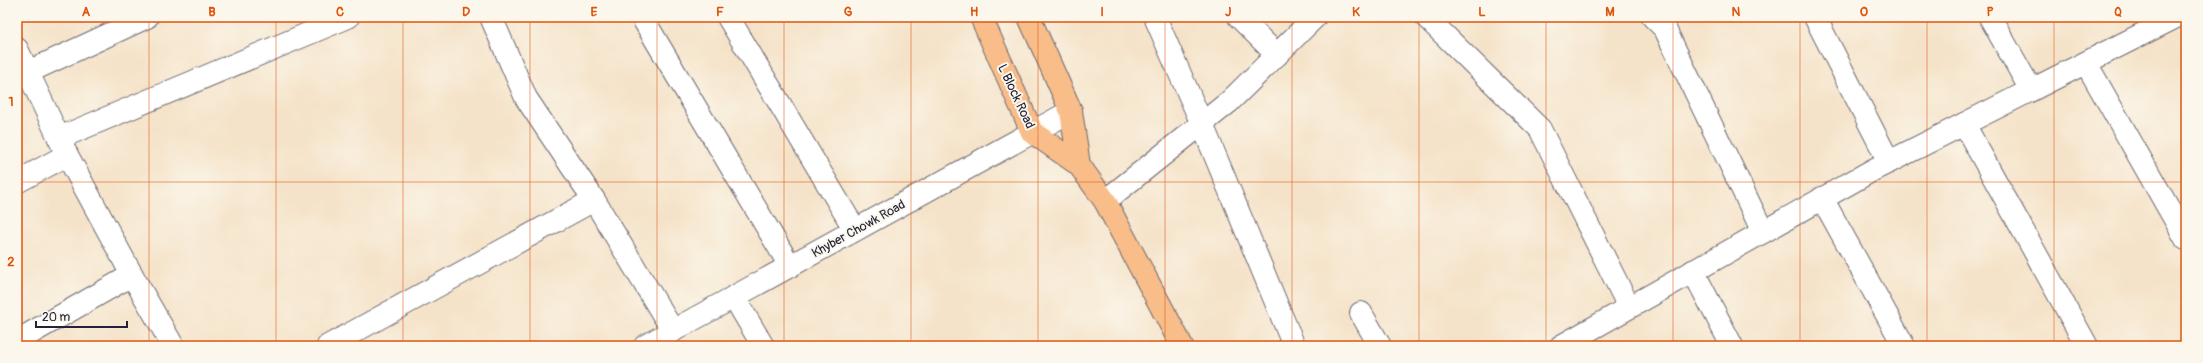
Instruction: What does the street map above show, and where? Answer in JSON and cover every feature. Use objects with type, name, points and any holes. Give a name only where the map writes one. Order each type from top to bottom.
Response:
[{"type":"main road","name":"L Block Road","points":[[981,17],[1032,132],[1080,165]]},
{"type":"main road","points":[[1029,17],[1071,111],[1080,165],[1105,201],[1182,346]]},
{"type":"street","points":[[28,72],[147,17]]},
{"type":"street","points":[[17,182],[63,146],[348,17]]},
{"type":"street","points":[[491,17],[526,98],[594,200],[673,331]]},
{"type":"street","points":[[642,17],[790,266]]},
{"type":"street","points":[[728,17],[855,230]]},
{"type":"street","points":[[1155,17],[1202,124],[1294,346]]},
{"type":"street","points":[[1239,17],[1277,55]]},
{"type":"street","points":[[1105,201],[1229,102],[1315,17]]},
{"type":"street","points":[[1426,17],[1540,129],[1629,308]]},
{"type":"street","points":[[1653,17],[1665,29],[1763,232]]},
{"type":"street","points":[[1815,17],[1890,162]]},
{"type":"street","points":[[1990,17],[2031,90]]},
{"type":"street","points":[[1561,346],[1822,198],[2169,19]]},
{"type":"street","points":[[17,49],[63,146],[172,346]]},
{"type":"street","points":[[2086,63],[2186,238]]},
{"type":"street","name":"Khyber Chowk Road","points":[[645,346],[1071,111]]},
{"type":"street","points":[[1964,124],[2087,346]]},
{"type":"street","points":[[1822,198],[1904,346]]},
{"type":"street","points":[[328,346],[594,200]]},
{"type":"street","points":[[1693,271],[1732,346]]},
{"type":"street","points":[[17,341],[132,275]]},
{"type":"street","points":[[734,297],[763,346]]},
{"type":"street","points":[[1361,313],[1380,346]]}]
